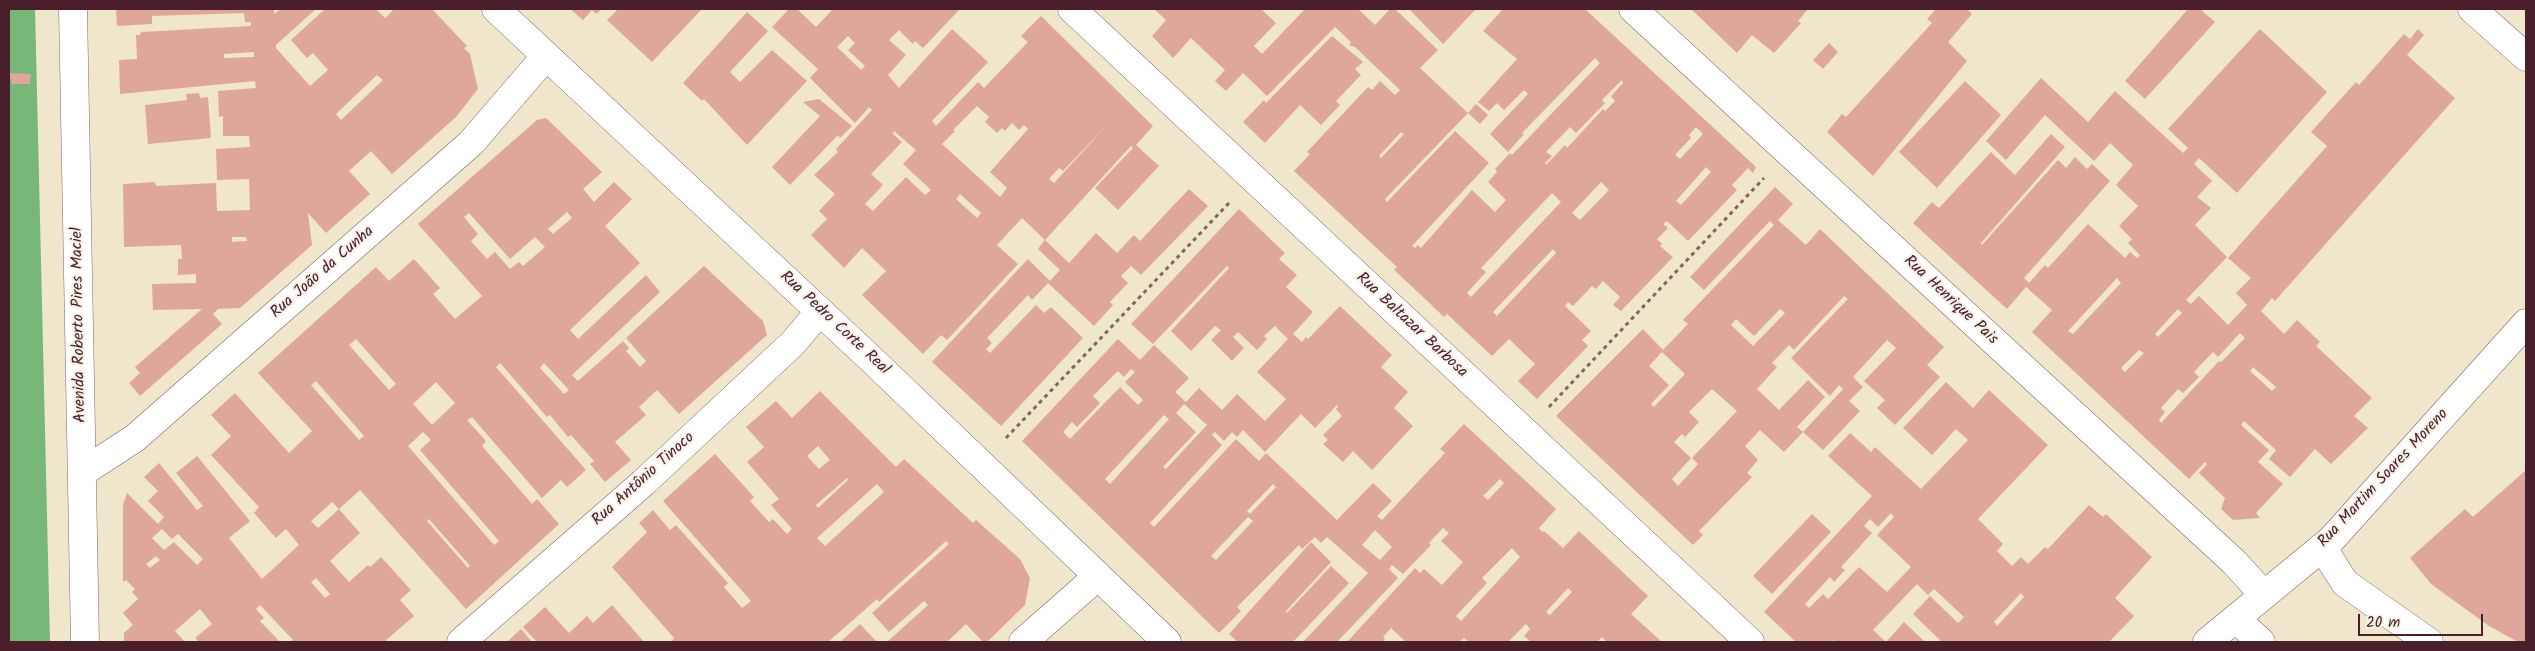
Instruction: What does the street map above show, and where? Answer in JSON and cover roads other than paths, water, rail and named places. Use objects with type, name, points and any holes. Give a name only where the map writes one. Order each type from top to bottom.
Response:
[{"type":"main road","name":"Avenida Roberto Pires Maciel","points":[[73,9],[85,642]]},
{"type":"main road","name":"Rua Pedro Corte Real","points":[[496,9],[820,311],[1167,642]]},
{"type":"main road","name":"Rua Baltazar Barbosa","points":[[1072,9],[1750,642]]},
{"type":"main road","name":"Rua Henrique Pais","points":[[1633,9],[2234,562],[2264,595]]},
{"type":"main road","points":[[2472,9],[2526,58]]},
{"type":"main road","name":"Rua João da Cunha","points":[[83,472],[135,438],[471,144],[546,56]]},
{"type":"main road","name":"Rua Antônio Tinoco","points":[[461,642],[643,483],[793,343],[820,311]]},
{"type":"main road","name":"Rua Martim Soares Moreno","points":[[2207,642],[2322,548],[2526,323]]},
{"type":"main road","points":[[2322,548],[2344,583],[2429,642]]},
{"type":"main road","points":[[1023,642],[1098,576]]},
{"type":"main road","points":[[2236,619],[2261,642]]}]
